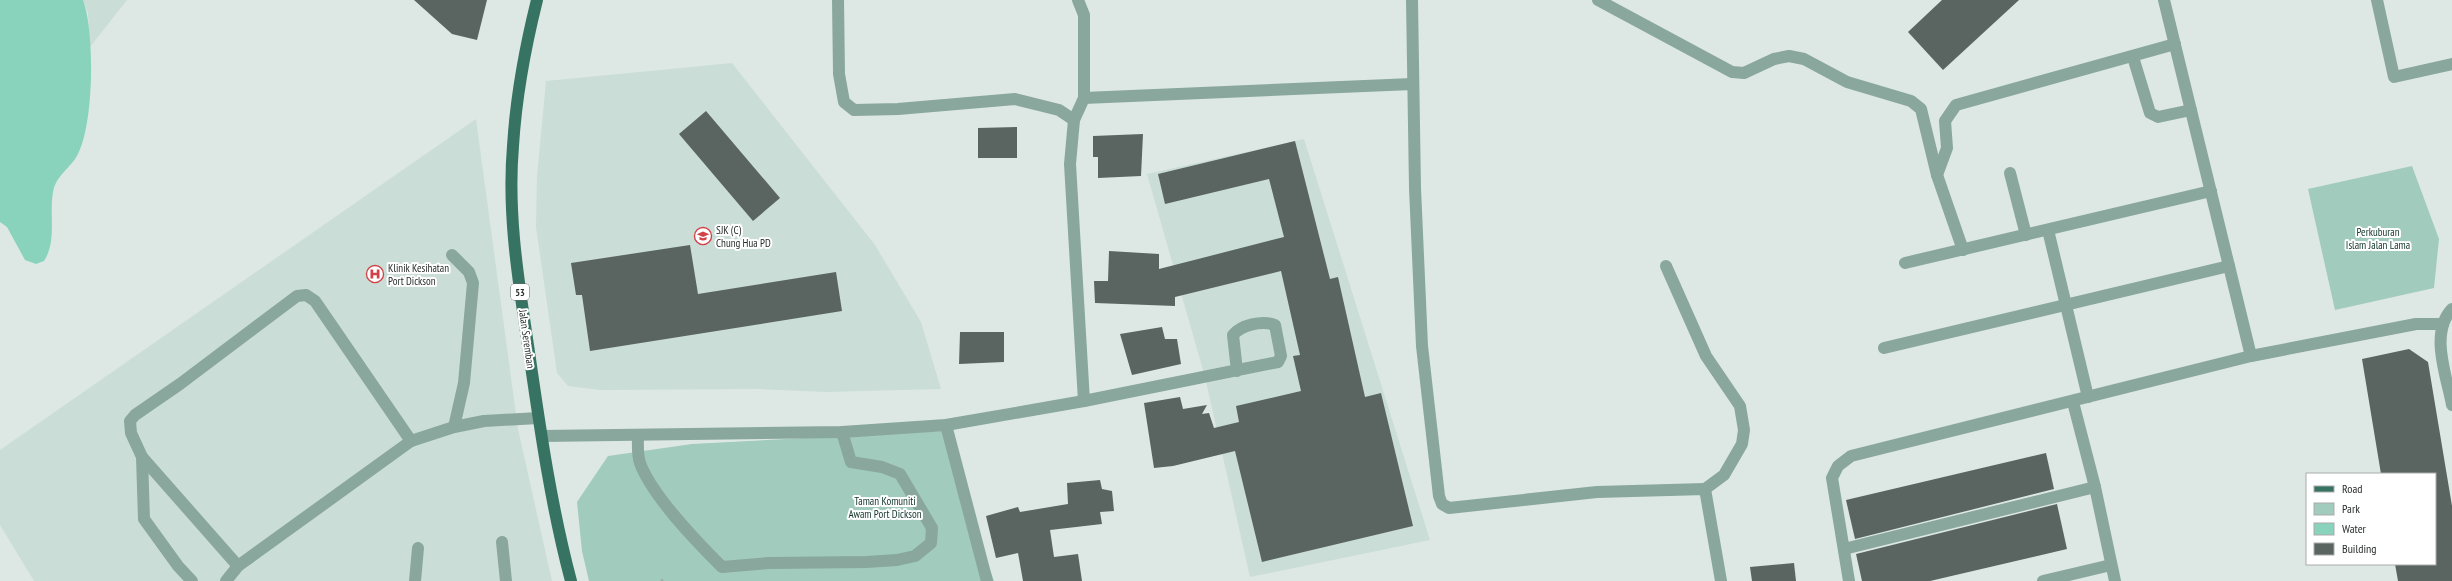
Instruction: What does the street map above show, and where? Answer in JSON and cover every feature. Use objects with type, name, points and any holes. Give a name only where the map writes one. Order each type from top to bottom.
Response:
[{"type":"main road","name":"Jalan Seremban","points":[[537,0],[520,86],[513,147],[513,208],[517,268],[538,418],[571,581]]},
{"type":"street","points":[[838,0],[839,74],[844,102],[854,110],[898,109],[1015,99],[1059,110],[1074,120]]},
{"type":"street","points":[[1078,0],[1084,15],[1084,98],[1074,120],[1070,164],[1084,401]]},
{"type":"street","points":[[1412,0],[1412,84],[1422,346],[1439,496],[1442,504],[1449,508],[1597,492],[1705,489],[1724,475],[1742,444],[1744,430],[1740,406],[1706,356],[1666,266]]},
{"type":"street","points":[[1598,0],[1732,72],[1744,73],[1774,59],[1789,56],[1804,59],[1847,82],[1911,101],[1921,109],[1937,175],[1963,250]]},
{"type":"street","points":[[2164,0],[2252,356]]},
{"type":"street","points":[[2376,0],[2394,77],[2452,64]]},
{"type":"street","points":[[1937,175],[1947,148],[1945,121],[1956,105],[2133,57],[2175,44]]},
{"type":"street","points":[[2133,57],[2150,114],[2158,117],[2191,110]]},
{"type":"street","points":[[1084,98],[1412,84]]},
{"type":"street","points":[[2010,173],[2026,235]]},
{"type":"street","points":[[1905,263],[2210,191]]},
{"type":"street","points":[[2048,230],[2088,397]]},
{"type":"street","points":[[452,255],[469,272],[473,283],[464,383],[454,427]]},
{"type":"street","points":[[1884,348],[2229,266]]},
{"type":"street","points":[[238,566],[142,457],[130,429],[132,418],[297,296],[302,294],[315,300],[411,441]]},
{"type":"street","points":[[2452,309],[2443,324],[2442,356],[2452,405]]},
{"type":"street","points":[[542,436],[842,432],[946,425],[1084,401],[1237,371],[1278,362],[1281,356],[1275,325],[1267,322],[1238,329],[1235,332],[1233,335],[1237,371]]},
{"type":"street","points":[[1849,581],[1832,478],[1838,466],[1851,456],[2073,402],[2252,356],[2416,324],[2443,324]]},
{"type":"street","points":[[2073,402],[2095,487],[2115,581]]},
{"type":"street","points":[[226,581],[238,566],[411,441],[454,427],[484,421],[538,418]]},
{"type":"street","points":[[946,425],[987,581]]},
{"type":"street","points":[[638,435],[639,462],[647,477],[687,532],[722,568],[769,563],[866,562],[915,556],[931,543],[932,528],[920,505],[900,474],[882,467],[851,462],[842,432]]},
{"type":"street","points":[[142,457],[144,519],[178,566],[192,581]]},
{"type":"street","points":[[1844,549],[2095,487]]},
{"type":"street","points":[[1705,489],[1721,581]]},
{"type":"street","points":[[502,542],[506,581]]},
{"type":"street","points":[[415,581],[418,548]]},
{"type":"street","points":[[2043,581],[2112,565]]},
{"type":"shaded area","points":[[83,0],[127,0],[90,47],[88,13]]},
{"type":"shaded area","name":"SJK (C) Chung Hua PD","points":[[732,63],[875,245],[921,322],[941,389],[826,392],[758,389],[600,390],[568,386],[557,373],[536,227],[537,176],[546,81]]},
{"type":"shaded area","name":"Klinik Kesihatan Port Dickson","points":[[476,119],[518,429],[552,581],[34,581],[0,525],[0,450]]},
{"type":"shaded area","points":[[1304,139],[1430,540],[1250,577],[1205,377],[1147,174]]},
{"type":"green space","name":"Perkuburan Islam Jalan Lama","points":[[2412,166],[2439,239],[2434,288],[2335,310],[2308,189]]},
{"type":"green space","name":"Taman Komuniti Awam Port Dickson","points":[[942,431],[994,581],[589,581],[582,551],[577,502],[608,456],[692,444]]},
{"type":"water","points":[[0,0],[83,0],[90,33],[90,100],[83,140],[75,159],[60,176],[55,186],[52,201],[52,236],[50,245],[44,261],[36,264],[25,260],[7,227],[0,222]]},
{"type":"building","points":[[414,0],[487,0],[477,40],[452,34]]},
{"type":"building","points":[[1942,0],[2019,0],[1943,70],[1908,32]]},
{"type":"building","points":[[706,111],[780,198],[753,221],[679,134]]},
{"type":"building","points":[[1017,127],[1017,158],[978,158],[978,128]]},
{"type":"building","points":[[1143,134],[1141,176],[1098,178],[1098,157],[1093,157],[1093,136]]},
{"type":"building","points":[[1295,141],[1330,279],[1338,277],[1365,397],[1381,393],[1413,526],[1262,562],[1235,451],[1173,466],[1154,468],[1144,403],[1180,397],[1183,409],[1207,405],[1202,414],[1209,413],[1214,428],[1239,422],[1236,406],[1301,391],[1293,356],[1300,355],[1281,271],[1175,297],[1175,306],[1095,303],[1094,281],[1108,281],[1109,251],[1159,254],[1159,269],[1284,237],[1269,179],[1165,204],[1158,174]]},
{"type":"building","points":[[690,245],[698,294],[836,272],[842,311],[590,351],[582,295],[576,295],[571,263]]},
{"type":"building","points":[[1162,327],[1165,339],[1177,339],[1181,364],[1132,375],[1120,334]]},
{"type":"building","points":[[960,332],[1004,332],[1004,362],[959,364]]},
{"type":"building","points":[[2409,349],[2428,362],[2452,506],[2452,581],[2398,581],[2395,565],[2436,565],[2436,473],[2381,473],[2362,359]]},
{"type":"building","points":[[2046,453],[2054,489],[1855,539],[1846,500]]},
{"type":"building","points":[[1100,480],[1102,489],[1112,491],[1114,511],[1100,512],[1102,524],[1050,530],[1054,557],[1078,554],[1082,581],[1023,581],[1018,553],[996,558],[986,516],[1018,507],[1020,512],[1068,504],[1067,483]]},
{"type":"building","points":[[2057,504],[2067,549],[1930,581],[1862,581],[1856,554]]},
{"type":"building","points":[[1794,563],[1796,581],[1752,581],[1750,567]]},
{"type":"place","name":"SJK (C) Chung Hua PD","points":[[703,236]]},
{"type":"place","name":"Klinik Kesihatan Port Dickson","points":[[375,274]]}]
